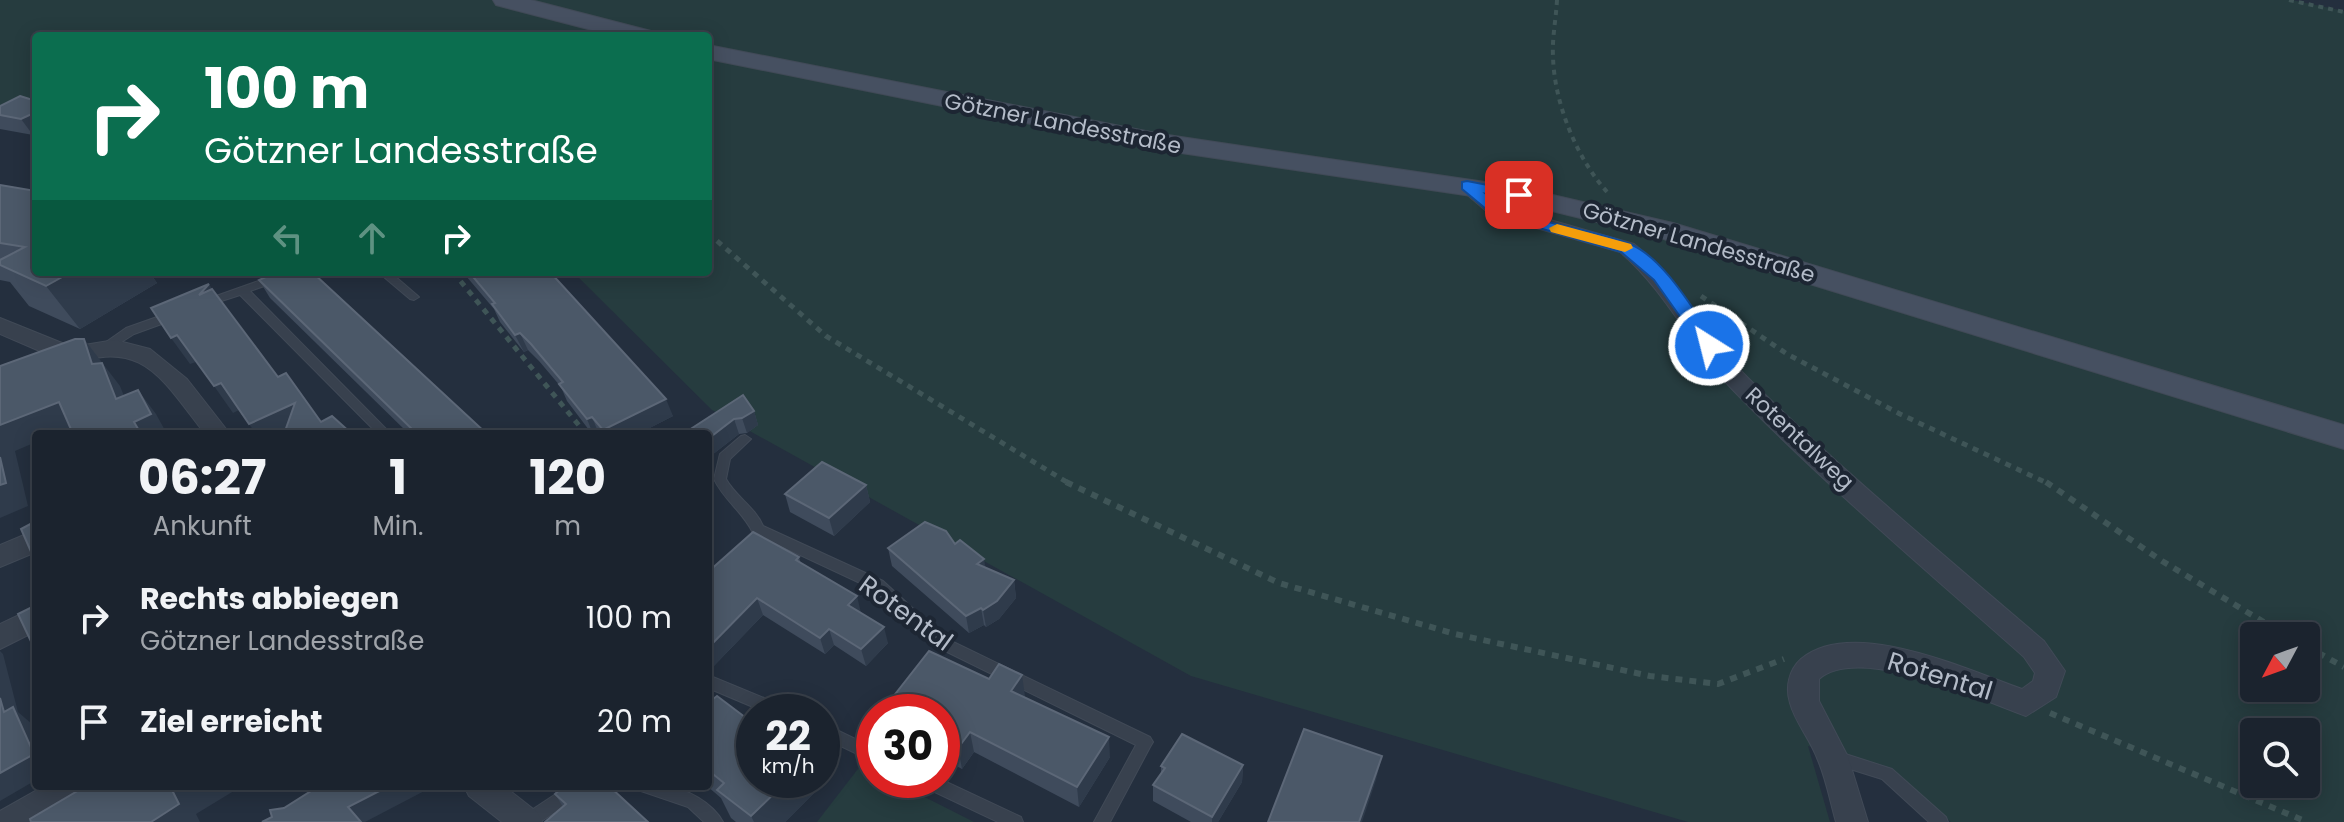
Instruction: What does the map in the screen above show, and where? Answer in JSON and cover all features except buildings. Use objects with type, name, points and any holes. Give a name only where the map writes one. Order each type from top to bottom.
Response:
[{"type":"main road","points":[[504,0],[628,32]]},
{"type":"main road","name":"Götzner Landesstraße","points":[[712,53],[1161,142],[1467,186],[1572,206],[1663,229],[2344,437]]},
{"type":"street","name":"Rotentalweg","points":[[1467,186],[1498,211],[1627,248],[1645,261],[1735,377],[1805,447],[2034,649],[2050,671],[2046,688],[2026,703]]},
{"type":"street","points":[[0,325],[72,356]]},
{"type":"street","points":[[0,384],[72,356],[105,347],[131,349],[177,385],[215,430]]},
{"type":"street","points":[[0,557],[32,542]]},
{"type":"street","points":[[0,637],[32,620]]},
{"type":"street","name":"Rotental","points":[[1813,668],[1824,659],[1850,655],[1890,658],[2026,703]]},
{"type":"street","points":[[1813,668],[1804,674],[1804,702],[1833,757],[1852,822]]},
{"type":"street","points":[[11,822],[66,790]]},
{"type":"street","points":[[485,790],[527,822]]},
{"type":"lane","points":[[105,347],[130,331],[282,276]]},
{"type":"lane","points":[[388,276],[414,297]]},
{"type":"lane","points":[[242,290],[381,430]]},
{"type":"lane","name":"Rotental","points":[[745,439],[724,457],[720,479],[731,497],[750,513],[758,529],[878,585],[940,642],[1145,742],[1102,822]]},
{"type":"lane","points":[[712,683],[739,694]]},
{"type":"lane","points":[[1833,757],[1887,774],[1940,822]]},
{"type":"lane","points":[[527,822],[575,790]]},
{"type":"lane","points":[[658,790],[693,802],[715,822]]},
{"type":"lane","points":[[960,796],[1015,822]]},
{"type":"path","points":[[1557,0],[1554,68],[1561,86],[1563,108],[1595,182],[1613,198]]},
{"type":"path","points":[[2289,0],[2344,12]]},
{"type":"path","points":[[712,236],[826,336],[962,421],[1074,487],[1279,583],[1455,634],[1650,676],[1718,684],[1786,658],[1813,668]]},
{"type":"path","points":[[456,276],[583,430]]},
{"type":"path","points":[[1691,286],[1787,354],[1900,414],[2038,477],[2162,561],[2264,622]]},
{"type":"path","points":[[2320,654],[2344,667]]},
{"type":"path","points":[[2026,703],[2307,822]]},
{"type":"green space","points":[[0,0],[2292,0],[2344,11],[2344,822],[1951,822],[1890,770],[1808,746],[1830,822],[1688,822],[1191,676],[712,410],[577,276],[712,276],[712,32],[32,32],[32,112],[0,108]]},
{"type":"green space","points":[[856,771],[856,798],[927,798],[974,822],[817,822],[836,798],[840,798],[840,792]]},
{"type":"slow traffic","points":[[1557,228],[1625,248]]},
{"type":"route","points":[[1519,195],[1467,186],[1498,211],[1627,248],[1660,276],[1709,345]]}]
